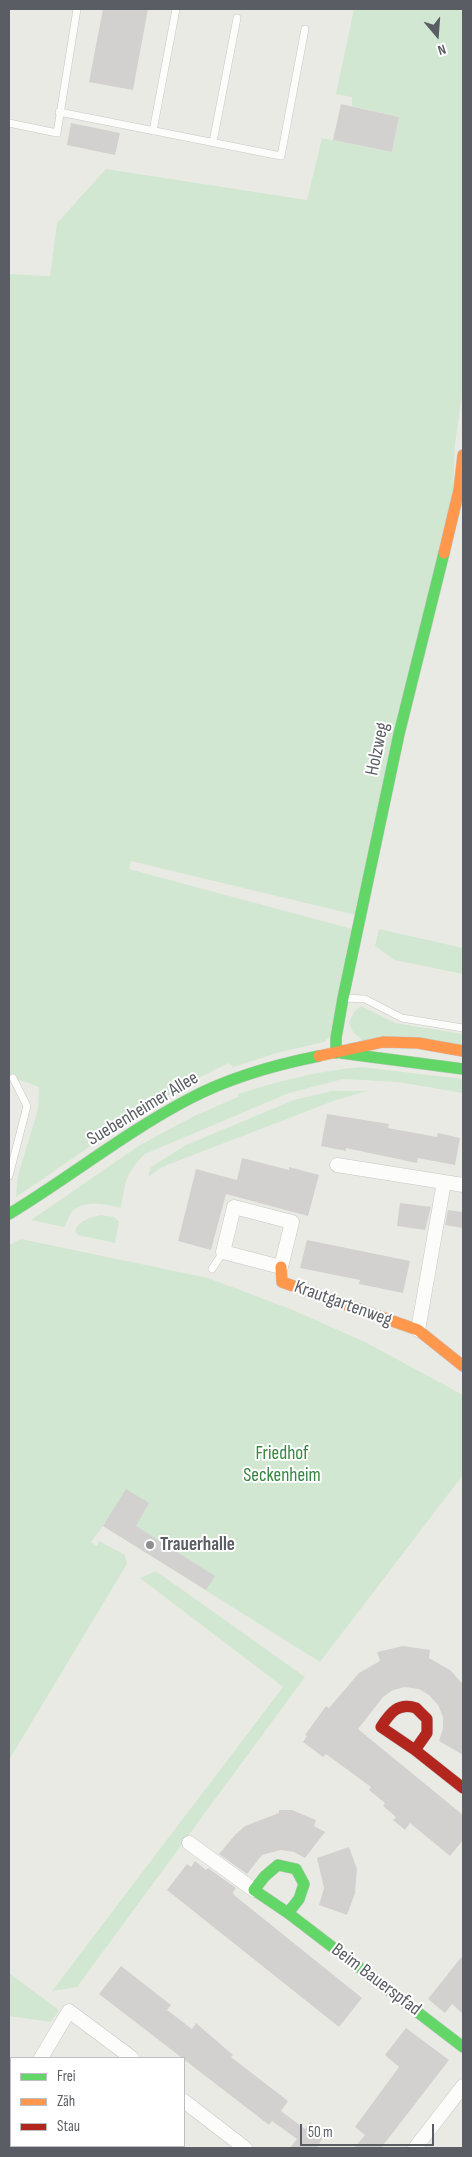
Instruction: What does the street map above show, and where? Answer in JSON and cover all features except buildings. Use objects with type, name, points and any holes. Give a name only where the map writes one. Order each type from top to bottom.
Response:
[{"type":"street","name":"Holzweg","points":[[336,1053],[336,1038],[343,998],[399,734],[462,488],[463,455]]},
{"type":"street","name":"Suebenheimer Allee","points":[[9,1214],[36,1199],[136,1129],[218,1085],[280,1064],[336,1053],[373,1043],[415,1044],[463,1051]]},
{"type":"street","name":"Suebenheimer Allee","points":[[336,1053],[372,1059],[413,1061],[463,1068]]},
{"type":"street","points":[[337,1165],[463,1185]]},
{"type":"street","name":"Krautgartenweg","points":[[418,1330],[444,1182]]},
{"type":"street","name":"Krautgartenweg","points":[[281,1267],[223,1252],[234,1207],[292,1222],[281,1267],[282,1282],[418,1330],[463,1366]]},
{"type":"street","points":[[414,1750],[463,1788]]},
{"type":"street","name":"Beim Bauerspfad","points":[[189,1843],[288,1913],[463,2047]]},
{"type":"street","points":[[254,1890],[265,1876],[278,1865],[296,1870],[304,1884],[299,1899],[288,1913]]},
{"type":"street","points":[[42,2057],[70,2011],[131,2057]]},
{"type":"street","points":[[415,2148],[463,2086]]},
{"type":"street","points":[[185,2102],[244,2148]]},
{"type":"lane","points":[[9,123],[57,133],[77,9]]},
{"type":"lane","points":[[153,130],[176,9]]},
{"type":"lane","points":[[213,142],[237,18]]},
{"type":"lane","points":[[59,112],[281,156],[306,29]]},
{"type":"lane","points":[[343,998],[365,1000],[402,1018],[463,1028]]},
{"type":"lane","points":[[9,1176],[27,1106],[14,1078]]},
{"type":"lane","name":"Krautgartenweg","points":[[212,1270],[223,1252]]},
{"type":"green space","points":[[354,9],[463,9],[463,389],[455,444],[453,492],[356,915],[131,861],[129,869],[352,929],[330,1036],[324,1042],[277,1053],[233,1067],[229,1063],[201,1077],[120,1126],[16,1197],[18,1175],[38,1109],[39,1087],[9,1076],[9,274],[50,276],[57,223],[106,169],[307,200],[322,138],[392,152],[399,117],[352,106],[352,97],[336,94]]},
{"type":"green space","points":[[379,929],[463,948],[463,974],[394,960],[375,946]]},
{"type":"green space","points":[[361,1006],[395,1023],[463,1034],[463,1048],[363,1041],[353,1032],[349,1023],[354,1012]]},
{"type":"green space","points":[[361,1067],[463,1079],[463,1093],[398,1082],[343,1079],[289,1093],[145,1154],[127,1178],[121,1208],[102,1204],[81,1206],[71,1213],[64,1227],[31,1220],[140,1145],[194,1116],[238,1097],[238,1094],[299,1077]]},
{"type":"green space","points":[[332,1091],[368,1091],[336,1100],[162,1167],[148,1177],[151,1167],[186,1145],[294,1100]]},
{"type":"green space","points":[[101,1215],[114,1217],[119,1221],[115,1243],[78,1235],[75,1231],[82,1221]]},
{"type":"green space","name":"Friedhof Seckenheim","points":[[21,1239],[208,1278],[293,1310],[365,1342],[463,1395],[463,1475],[320,1662],[103,1526],[91,1542],[97,1546],[99,1541],[125,1555],[127,1564],[9,1760],[9,1478],[11,1474],[9,1473],[9,1245]]},
{"type":"green space","points":[[156,1571],[305,1677],[77,1987],[52,1991],[283,1687],[140,1578]]},
{"type":"green space","points":[[9,1973],[59,2010],[51,2022],[9,2016]]},
{"type":"traffic: fast","points":[[336,1053],[336,1038],[343,998],[399,734],[444,553]]},
{"type":"traffic: fast","points":[[341,1053],[463,1069]]},
{"type":"traffic: fast","points":[[9,1214],[120,1140],[189,1099],[220,1084],[252,1073],[285,1063],[319,1056]]},
{"type":"traffic: fast","points":[[288,1913],[299,1899],[304,1884],[296,1869],[278,1865],[265,1876],[254,1890],[288,1913],[463,2047]]},
{"type":"traffic: slow","points":[[444,553],[459,490],[463,455]]},
{"type":"traffic: slow","points":[[319,1056],[383,1042],[418,1043],[463,1051]]},
{"type":"traffic: slow","points":[[281,1267],[282,1282],[418,1330],[463,1366]]},
{"type":"traffic: jam","points":[[415,1750],[427,1733],[427,1719],[416,1708],[404,1706],[391,1713],[381,1727],[415,1750],[463,1788]]},
{"type":"place","name":"Trauerhalle","points":[[150,1545]]}]
